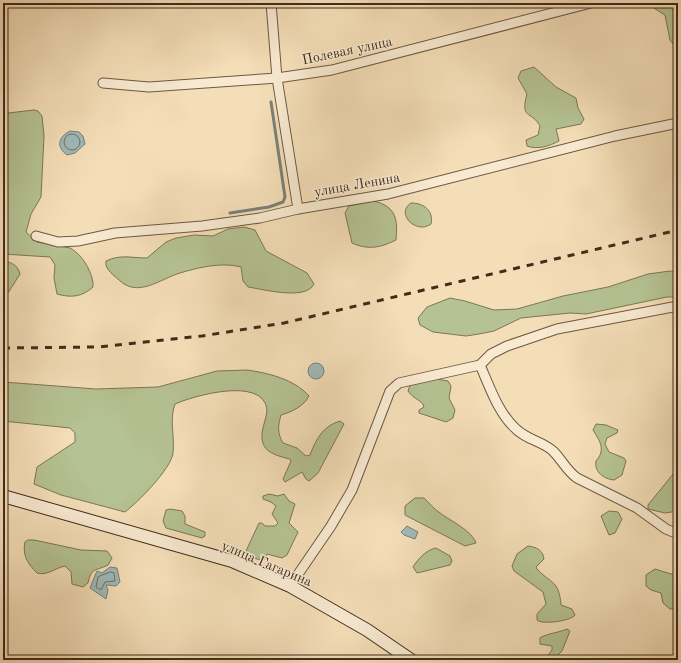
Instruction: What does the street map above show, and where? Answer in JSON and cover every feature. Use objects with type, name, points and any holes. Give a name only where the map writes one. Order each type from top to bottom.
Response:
[{"type":"main road","name":"улица Гагарина","points":[[3,496],[232,561],[290,586],[367,630],[411,660]]},
{"type":"street","points":[[271,3],[277,78],[298,209]]},
{"type":"street","name":"Полевая улица","points":[[103,84],[149,87],[277,78],[332,70],[357,65],[591,3]]},
{"type":"street","name":"улица Ленина","points":[[36,236],[58,242],[78,241],[115,233],[233,223],[298,209],[388,194],[615,136],[678,124]]},
{"type":"street","points":[[290,586],[352,490],[390,392],[399,382],[480,365],[491,354],[507,346],[557,329],[678,306]]},
{"type":"street","points":[[480,365],[500,406],[515,429],[526,438],[541,442],[553,451],[570,473],[577,478],[637,508],[666,529],[678,534]]},
{"type":"green space","points":[[646,3],[672,3],[674,12],[678,15],[678,45],[673,44],[670,40],[665,15]]},
{"type":"green space","points":[[534,67],[556,87],[576,98],[578,108],[584,119],[581,124],[556,129],[559,141],[547,146],[539,147],[527,146],[526,140],[538,135],[540,126],[537,121],[526,111],[525,102],[527,94],[518,78],[521,71]]},
{"type":"green space","points":[[3,108],[8,113],[34,110],[38,111],[42,116],[44,136],[41,197],[31,214],[26,232],[37,242],[70,248],[79,255],[92,276],[93,282],[93,287],[85,293],[76,296],[57,294],[54,278],[55,265],[50,257],[3,254]]},
{"type":"green space","points":[[373,201],[387,206],[394,214],[396,220],[396,240],[385,245],[363,247],[352,243],[345,213],[349,206]]},
{"type":"green space","points":[[411,203],[420,204],[427,209],[431,215],[431,224],[425,227],[419,227],[409,221],[405,212]]},
{"type":"green space","points":[[244,227],[255,230],[266,251],[307,273],[314,284],[309,289],[302,292],[293,293],[283,293],[248,287],[243,281],[241,267],[219,265],[203,267],[180,273],[149,286],[133,287],[125,285],[109,271],[106,265],[106,261],[116,258],[147,258],[166,242],[176,238],[194,235],[213,236],[228,229]]},
{"type":"green space","points":[[3,261],[14,264],[18,268],[20,274],[8,293],[3,296]]},
{"type":"green space","points":[[670,271],[678,273],[678,297],[667,297],[586,314],[570,313],[521,318],[494,331],[466,336],[433,332],[420,325],[418,318],[427,307],[450,298],[494,310],[517,309],[563,296],[608,287],[648,274]]},
{"type":"green space","points":[[247,370],[272,375],[288,381],[303,390],[309,396],[304,403],[297,408],[281,415],[279,426],[279,433],[283,443],[297,448],[306,456],[310,455],[321,434],[329,426],[340,421],[344,424],[318,473],[309,481],[302,472],[285,482],[283,479],[291,461],[290,459],[270,452],[263,444],[262,432],[267,409],[262,399],[253,393],[226,391],[211,393],[175,404],[172,416],[173,453],[171,460],[153,485],[125,512],[61,495],[34,484],[37,467],[75,442],[75,433],[70,428],[3,421],[3,382],[96,389],[158,387],[217,371]]},
{"type":"green space","points":[[437,379],[448,381],[451,386],[449,398],[455,410],[453,418],[446,422],[419,413],[419,410],[424,407],[423,404],[408,391],[410,385]]},
{"type":"green space","points":[[596,424],[606,425],[618,430],[617,433],[607,438],[605,444],[609,452],[624,458],[626,461],[622,475],[614,480],[603,476],[598,472],[596,461],[601,453],[601,446],[593,430]]},
{"type":"green space","points":[[678,468],[678,511],[665,513],[648,509],[648,505]]},
{"type":"green space","points":[[269,494],[278,496],[284,494],[289,501],[295,504],[289,523],[298,532],[287,555],[282,558],[267,554],[264,560],[261,560],[251,556],[246,551],[259,523],[262,523],[265,526],[275,526],[278,523],[272,514],[276,506],[263,499],[263,496]]},
{"type":"green space","points":[[415,498],[424,498],[434,508],[466,530],[476,543],[465,546],[405,515],[405,506]]},
{"type":"green space","points":[[170,509],[182,511],[185,516],[185,524],[205,532],[205,536],[202,538],[166,528],[163,521],[166,510]]},
{"type":"green space","points":[[609,511],[618,512],[622,519],[615,533],[609,535],[601,516]]},
{"type":"green space","points":[[28,540],[81,550],[107,551],[112,558],[108,565],[92,572],[88,583],[83,587],[72,584],[71,572],[65,566],[48,573],[37,573],[28,563],[25,555],[25,542]]},
{"type":"green space","points":[[528,546],[534,547],[541,551],[544,559],[536,567],[542,574],[554,583],[560,597],[561,605],[572,609],[575,615],[572,617],[563,621],[544,622],[537,620],[537,614],[546,604],[543,592],[514,571],[512,566],[517,554]]},
{"type":"green space","points":[[436,548],[450,556],[452,561],[450,565],[417,573],[413,567],[417,561],[423,555]]},
{"type":"green space","points":[[655,569],[671,574],[678,573],[678,608],[670,609],[663,603],[661,593],[651,590],[646,586],[646,575]]},
{"type":"green space","points":[[567,629],[570,631],[562,651],[555,658],[551,658],[548,655],[552,650],[552,646],[540,644],[540,638]]},
{"type":"water","points":[[70,131],[79,132],[83,136],[85,144],[75,153],[67,155],[61,149],[60,142],[63,136]]},
{"type":"water","points":[[316,363],[322,365],[324,371],[322,377],[316,379],[310,377],[308,371],[310,365]]},
{"type":"water","points":[[407,526],[418,532],[415,539],[404,535],[401,532]]},
{"type":"water","points":[[110,567],[117,568],[120,582],[116,586],[106,585],[108,590],[106,599],[90,588],[97,571],[102,573]]},
{"type":"waterway","points":[[230,213],[269,207],[283,202],[285,197],[271,102]]},
{"type":"railway","points":[[3,348],[98,347],[202,336],[284,323],[678,230]]}]
